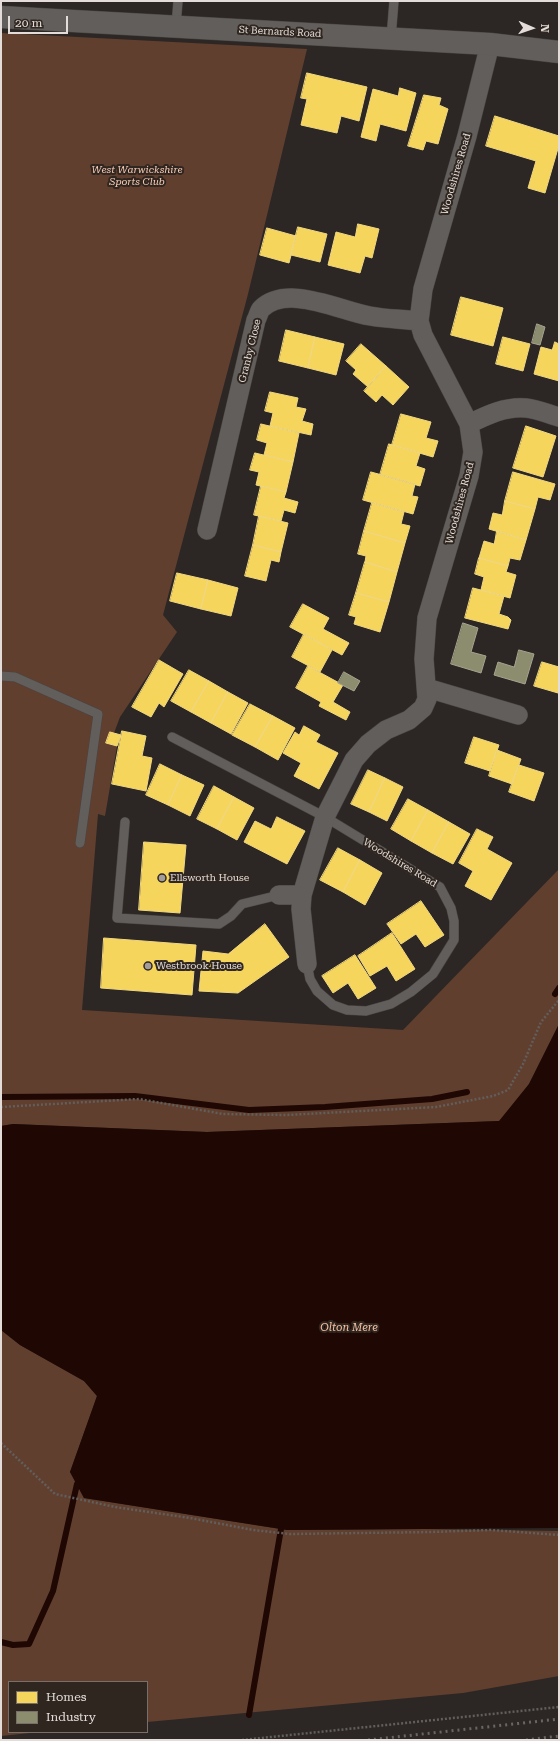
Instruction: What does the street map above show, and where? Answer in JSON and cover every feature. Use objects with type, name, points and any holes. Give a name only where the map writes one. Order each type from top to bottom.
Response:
[{"type":"street","name":"St Bernards Road","points":[[1,17],[490,44],[559,52]]},
{"type":"street","name":"Woodshires Road","points":[[307,964],[301,910],[302,895],[325,817],[354,760],[368,744],[386,730],[409,720],[423,708],[426,699],[427,688],[424,659],[427,618],[469,476],[473,452],[470,424],[422,335],[419,321],[423,289],[490,44]]},
{"type":"street","name":"Granby Close","points":[[207,530],[256,320],[261,309],[279,298],[295,298],[310,300],[370,316],[419,321]]},
{"type":"street","points":[[470,424],[491,413],[517,408],[527,408],[559,417]]},
{"type":"street","points":[[427,688],[518,715]]},
{"type":"street","points":[[279,895],[302,895]]},
{"type":"lane","points":[[176,26],[178,1]]},
{"type":"lane","points":[[391,38],[394,1]]},
{"type":"lane","points":[[1,676],[15,677],[98,714],[80,843]]},
{"type":"lane","name":"Woodshires Road","points":[[172,737],[325,817],[440,887],[451,908],[454,921],[454,940],[433,974],[411,992],[390,1004],[366,1011],[347,1010],[333,1005],[317,991],[310,979],[307,964]]},
{"type":"lane","points":[[125,822],[117,918],[218,924],[231,916],[242,904],[279,895]]},
{"type":"path","points":[[1,1107],[139,1099],[223,1114],[287,1115],[436,1107],[493,1096],[508,1090],[523,1064],[541,1022],[559,1000]]},
{"type":"path","points":[[1,1443],[55,1494],[116,1507],[190,1518],[253,1530],[290,1534],[491,1530],[559,1535]]},
{"type":"path","points":[[242,1740],[559,1707]]},
{"type":"green space","name":"West Warwickshire Sports Club","points":[[1,33],[307,49],[248,294],[163,615],[177,632],[120,717],[114,733],[121,735],[117,746],[105,816],[98,814],[82,1010],[403,1030],[559,869],[559,1024],[529,1084],[500,1121],[207,1132],[13,1124],[1,1126]]},
{"type":"green space","points":[[1,1330],[20,1345],[84,1381],[97,1396],[70,1472],[84,1498],[287,1530],[425,1529],[559,1531],[559,1676],[463,1693],[148,1722],[148,1681],[8,1681],[8,1733],[30,1733],[1,1736]]},
{"type":"water","name":"Olton Mere","points":[[559,1024],[559,1528],[287,1530],[84,1498],[70,1472],[97,1396],[84,1381],[20,1345],[1,1330],[1,1126],[13,1124],[207,1132],[499,1121],[529,1084]]},
{"type":"building: Homes","points":[[307,73],[367,87],[359,121],[341,116],[337,133],[301,125],[307,99],[301,98]]},
{"type":"building: Homes","points":[[400,88],[416,93],[406,131],[380,124],[376,141],[361,137],[373,89],[398,96]]},
{"type":"building: Homes","points":[[424,95],[441,98],[439,105],[448,109],[438,144],[426,141],[423,150],[408,146]]},
{"type":"building: Homes","points":[[495,116],[559,136],[559,145],[545,193],[528,188],[536,161],[486,146]]},
{"type":"building: Homes","points":[[358,224],[379,229],[372,258],[365,256],[360,273],[328,265],[336,232],[355,237]]},
{"type":"building: Homes","points":[[298,227],[327,234],[320,262],[291,255]]},
{"type":"building: Homes","points":[[267,228],[296,236],[289,263],[260,255]]},
{"type":"building: Homes","points":[[461,297],[503,308],[493,346],[451,335]]},
{"type":"building: Homes","points":[[286,330],[315,337],[308,368],[279,361]]},
{"type":"building: Homes","points":[[315,337],[344,344],[336,375],[308,368]]},
{"type":"building: Homes","points":[[503,337],[530,344],[523,371],[496,364]]},
{"type":"building: Homes","points":[[555,342],[559,344],[559,381],[534,374],[541,347],[552,350]]},
{"type":"building: Homes","points":[[361,344],[386,366],[368,387],[353,374],[356,370],[346,361]]},
{"type":"building: Homes","points":[[386,366],[409,387],[393,405],[382,395],[376,402],[364,391]]},
{"type":"building: Homes","points":[[270,392],[298,398],[296,407],[306,409],[302,421],[313,424],[311,435],[270,426],[273,413],[265,411]]},
{"type":"building: Homes","points":[[401,414],[431,422],[426,438],[438,441],[433,457],[392,445]]},
{"type":"building: Homes","points":[[261,424],[299,433],[293,462],[264,455],[267,443],[257,440]]},
{"type":"building: Homes","points":[[526,426],[556,436],[543,477],[513,468]]},
{"type":"building: Homes","points":[[389,444],[420,453],[416,466],[425,469],[420,486],[380,475]]},
{"type":"building: Homes","points":[[255,453],[293,462],[286,492],[256,485],[259,472],[250,470]]},
{"type":"building: Homes","points":[[371,472],[415,484],[412,496],[418,497],[413,514],[363,500]]},
{"type":"building: Homes","points":[[513,472],[555,484],[550,500],[538,497],[535,509],[505,501]]},
{"type":"building: Homes","points":[[261,486],[286,492],[284,498],[298,502],[295,513],[284,510],[281,521],[254,515]]},
{"type":"building: Homes","points":[[505,501],[535,509],[526,540],[489,529],[493,513],[502,515]]},
{"type":"building: Homes","points":[[372,503],[404,512],[401,524],[410,526],[405,543],[364,531]]},
{"type":"building: Homes","points":[[259,516],[288,523],[281,552],[253,545]]},
{"type":"building: Homes","points":[[364,531],[405,543],[397,572],[365,562],[366,556],[358,554]]},
{"type":"building: Homes","points":[[497,531],[526,540],[520,560],[510,558],[508,566],[479,558],[484,541],[494,544]]},
{"type":"building: Homes","points":[[253,545],[281,552],[279,562],[271,560],[266,581],[245,576]]},
{"type":"building: Homes","points":[[479,558],[508,566],[506,572],[516,575],[510,598],[481,590],[484,577],[475,574]]},
{"type":"building: Homes","points":[[365,562],[397,572],[389,602],[356,593]]},
{"type":"building: Homes","points":[[177,573],[208,580],[201,609],[170,601]]},
{"type":"building: Homes","points":[[208,580],[238,588],[231,616],[201,609]]},
{"type":"building: Homes","points":[[473,588],[504,596],[499,614],[508,617],[511,620],[508,629],[465,618]]},
{"type":"building: Homes","points":[[356,593],[389,602],[380,632],[354,624],[356,617],[349,615]]},
{"type":"building: Homes","points":[[303,604],[329,618],[323,629],[349,643],[342,655],[290,627]]},
{"type":"building: Homes","points":[[304,634],[332,650],[320,672],[292,657]]},
{"type":"building: Homes","points":[[159,660],[183,674],[164,707],[159,703],[151,717],[132,707]]},
{"type":"building: Homes","points":[[542,662],[559,667],[558,693],[534,686]]},
{"type":"building: Homes","points":[[308,666],[343,685],[333,702],[350,712],[346,720],[319,706],[321,702],[296,688]]},
{"type":"building: Homes","points":[[189,670],[209,681],[191,712],[171,701]]},
{"type":"building: Homes","points":[[209,681],[228,692],[211,723],[191,712]]},
{"type":"building: Homes","points":[[228,692],[248,703],[231,734],[211,723]]},
{"type":"building: Homes","points":[[250,704],[273,716],[255,747],[232,735]]},
{"type":"building: Homes","points":[[273,716],[295,728],[278,760],[255,747]]},
{"type":"building: Homes","points":[[304,726],[320,735],[316,742],[338,753],[319,789],[294,776],[301,763],[283,753],[295,732],[299,735]]},
{"type":"building: Homes","points":[[122,731],[146,736],[142,756],[152,758],[146,791],[112,784]]},
{"type":"building: Homes","points":[[110,732],[121,735],[117,746],[106,743]]},
{"type":"building: Homes","points":[[474,737],[499,745],[490,771],[465,763]]},
{"type":"building: Homes","points":[[497,750],[521,759],[512,784],[489,776]]},
{"type":"building: Homes","points":[[160,764],[182,775],[168,805],[146,795]]},
{"type":"building: Homes","points":[[519,765],[544,773],[534,801],[509,792]]},
{"type":"building: Homes","points":[[368,770],[385,778],[369,812],[351,804]]},
{"type":"building: Homes","points":[[182,775],[204,785],[190,816],[168,805]]},
{"type":"building: Homes","points":[[385,778],[403,787],[387,821],[369,812]]},
{"type":"building: Homes","points":[[214,786],[234,797],[217,829],[197,819]]},
{"type":"building: Homes","points":[[234,797],[254,808],[237,840],[217,829]]},
{"type":"building: Homes","points":[[408,799],[428,810],[411,841],[391,829]]},
{"type":"building: Homes","points":[[428,810],[449,822],[432,853],[411,841]]},
{"type":"building: Homes","points":[[277,817],[305,831],[287,864],[244,842],[255,821],[271,829]]},
{"type":"building: Homes","points":[[449,822],[470,834],[453,864],[432,853]]},
{"type":"building: Homes","points":[[477,829],[493,837],[487,849],[512,863],[491,900],[465,886],[473,871],[459,863]]},
{"type":"building: Homes","name":"Ellsworth House","points":[[144,842],[186,845],[180,913],[139,910]]},
{"type":"building: Homes","points":[[338,848],[360,860],[343,892],[320,880]]},
{"type":"building: Homes","points":[[360,860],[382,873],[365,905],[343,892]]},
{"type":"building: Homes","points":[[421,901],[444,935],[425,947],[416,934],[401,944],[387,924]]},
{"type":"building: Homes","points":[[265,924],[289,957],[238,993],[199,991],[203,951],[228,954]]},
{"type":"building: Homes","points":[[392,933],[415,969],[396,981],[387,966],[370,976],[358,956]]},
{"type":"building: Homes","name":"Westbrook House","points":[[104,938],[196,945],[192,995],[101,988]]},
{"type":"building: Homes","points":[[355,955],[376,988],[358,999],[348,983],[333,993],[322,976]]},
{"type":"building: Industry","points":[[537,324],[545,327],[540,345],[532,343]]},
{"type":"building: Industry","points":[[463,623],[478,628],[471,652],[486,656],[481,673],[451,664]]},
{"type":"building: Industry","points":[[519,650],[534,654],[525,684],[494,675],[498,662],[514,667]]},
{"type":"building: Industry","points":[[344,672],[360,681],[354,691],[338,683]]},
{"type":"waterway","points":[[555,994],[559,988]]},
{"type":"waterway","points":[[1,1097],[135,1096],[249,1110],[325,1107],[432,1099],[467,1092]]},
{"type":"waterway","points":[[1,1642],[13,1645],[29,1644],[53,1591],[77,1484]]},
{"type":"waterway","points":[[249,1715],[281,1529]]},
{"type":"railway","points":[[368,1740],[559,1719]]},
{"type":"railway","points":[[526,1740],[559,1736]]},
{"type":"place","name":"Ellsworth House","points":[[162,878]]},
{"type":"place","name":"Westbrook House","points":[[148,966]]}]
